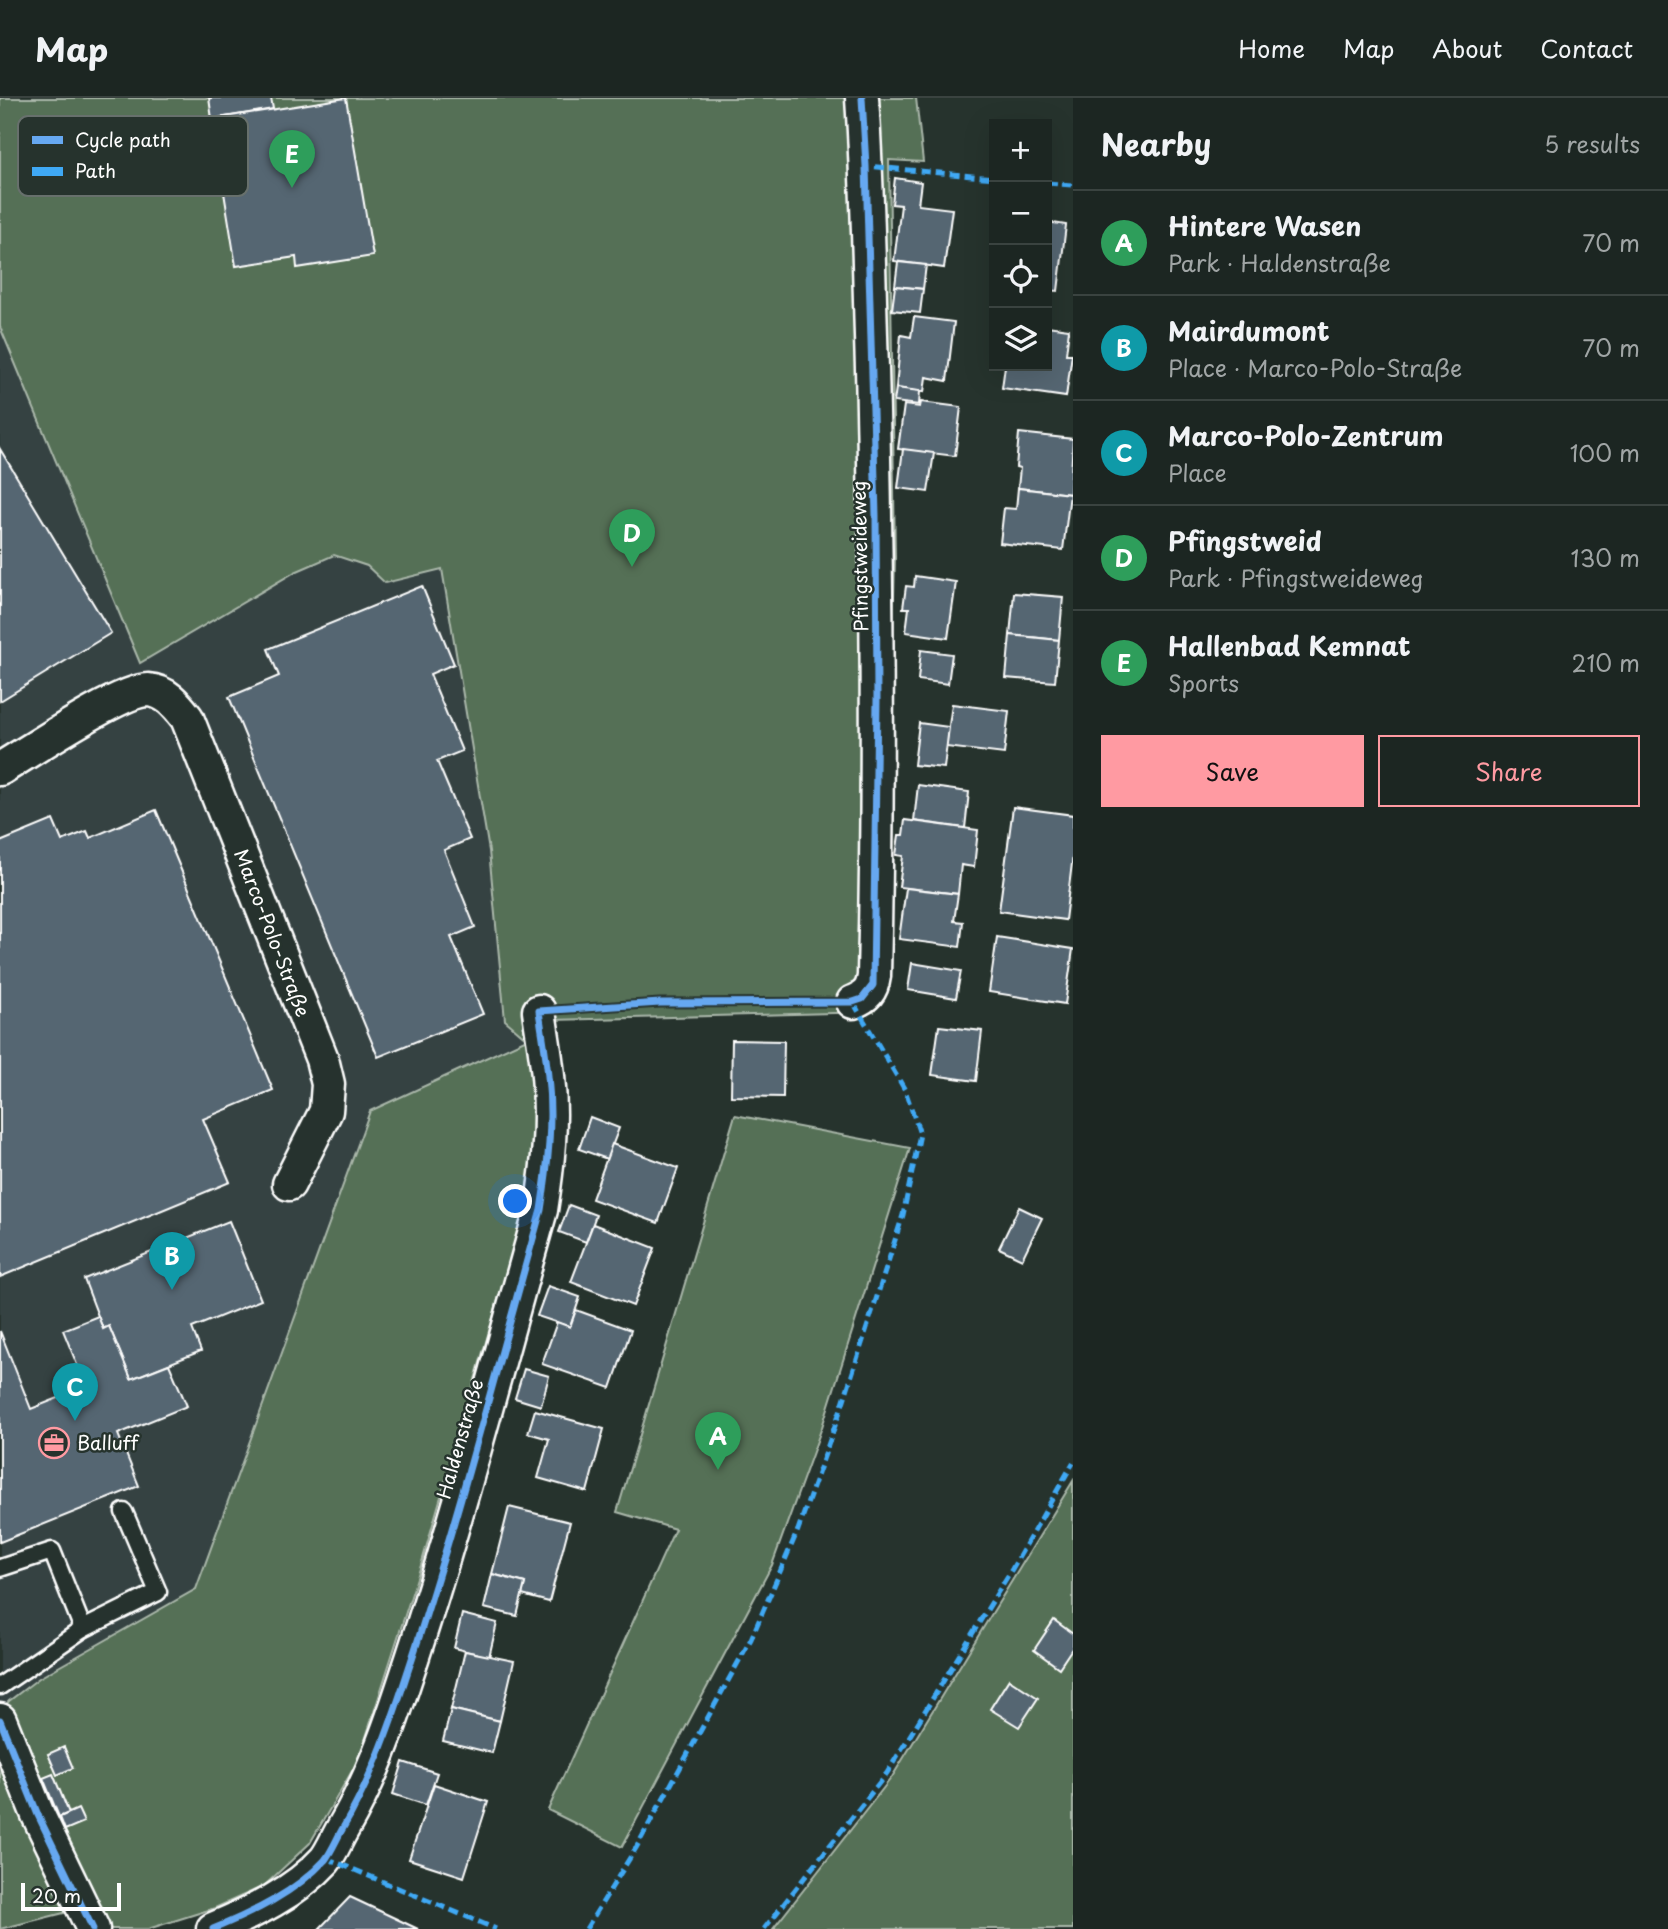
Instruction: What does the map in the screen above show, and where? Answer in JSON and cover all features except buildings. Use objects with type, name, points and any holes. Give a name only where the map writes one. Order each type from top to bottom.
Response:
[{"type":"street","name":"Pfingstweideweg","points":[[853,1002],[868,993],[874,976],[877,700],[876,515],[862,98]]},
{"type":"street","name":"Marco-Polo-Straße","points":[[0,769],[115,701],[138,692],[158,692],[177,705],[187,718],[322,1059],[328,1084],[326,1111],[289,1184]]},
{"type":"street","name":"Haldenstraße","points":[[213,1929],[286,1891],[307,1877],[326,1858],[369,1779],[417,1645],[541,1210],[551,1125],[548,1073],[539,1011]]},
{"type":"street","points":[[0,1720],[38,1815],[93,1929]]},
{"type":"lane","points":[[0,1686],[83,1629],[158,1592],[124,1512]]},
{"type":"lane","points":[[0,1568],[52,1551],[83,1629]]},
{"type":"shaded area","points":[[0,327],[140,663],[295,572],[334,555],[367,566],[385,583],[442,569],[489,851],[505,1020],[527,1039],[370,1111],[196,1589],[39,1678],[9,1701],[2,1929],[0,1929]]},
{"type":"green space","points":[[0,98],[916,98],[923,162],[889,160],[895,557],[884,990],[874,1012],[551,1020],[536,1076],[537,1130],[521,1221],[422,1562],[359,1759],[310,1843],[264,1886],[215,1908],[148,1929],[109,1929],[96,1905],[0,1929],[0,1711],[39,1678],[196,1589],[370,1111],[527,1039],[505,1020],[489,851],[442,569],[385,583],[367,566],[334,555],[295,572],[140,663],[0,327]]},
{"type":"green space","points":[[735,1115],[910,1148],[822,1427],[772,1565],[622,1847],[548,1810],[675,1529],[617,1512]]},
{"type":"green space","points":[[1073,1481],[1073,1929],[773,1929],[892,1777]]},
{"type":"marked path","points":[[866,172],[866,166],[989,178]]},
{"type":"marked path","points":[[1052,183],[1073,185]]},
{"type":"marked path","points":[[586,1929],[636,1848],[751,1639],[798,1530],[843,1403],[903,1215],[920,1134],[905,1090],[853,1002]]},
{"type":"marked path","points":[[764,1929],[887,1773],[1012,1569],[1073,1463]]},
{"type":"marked path","points":[[326,1858],[496,1929]]},
{"type":"cycle path","points":[[213,1929],[258,1909],[287,1892],[325,1860],[362,1791],[393,1716],[460,1503],[541,1210],[548,1160],[550,1110],[539,1011],[660,1003],[853,1002],[862,999],[873,985],[877,700],[876,515],[862,98]]},
{"type":"cycle path","points":[[0,1720],[38,1815],[93,1929]]},
{"type":"place","name":"Hallenbad Kemnat","points":[[292,188]]},
{"type":"place","name":"Pfingstweid","points":[[632,567]]},
{"type":"place","name":"Mairdumont","points":[[172,1290]]},
{"type":"place","name":"Marco-Polo-Zentrum","points":[[75,1421]]},
{"type":"place","name":"Balluff","points":[[54,1443]]},
{"type":"place","name":"Hintere Wasen","points":[[718,1470]]}]
